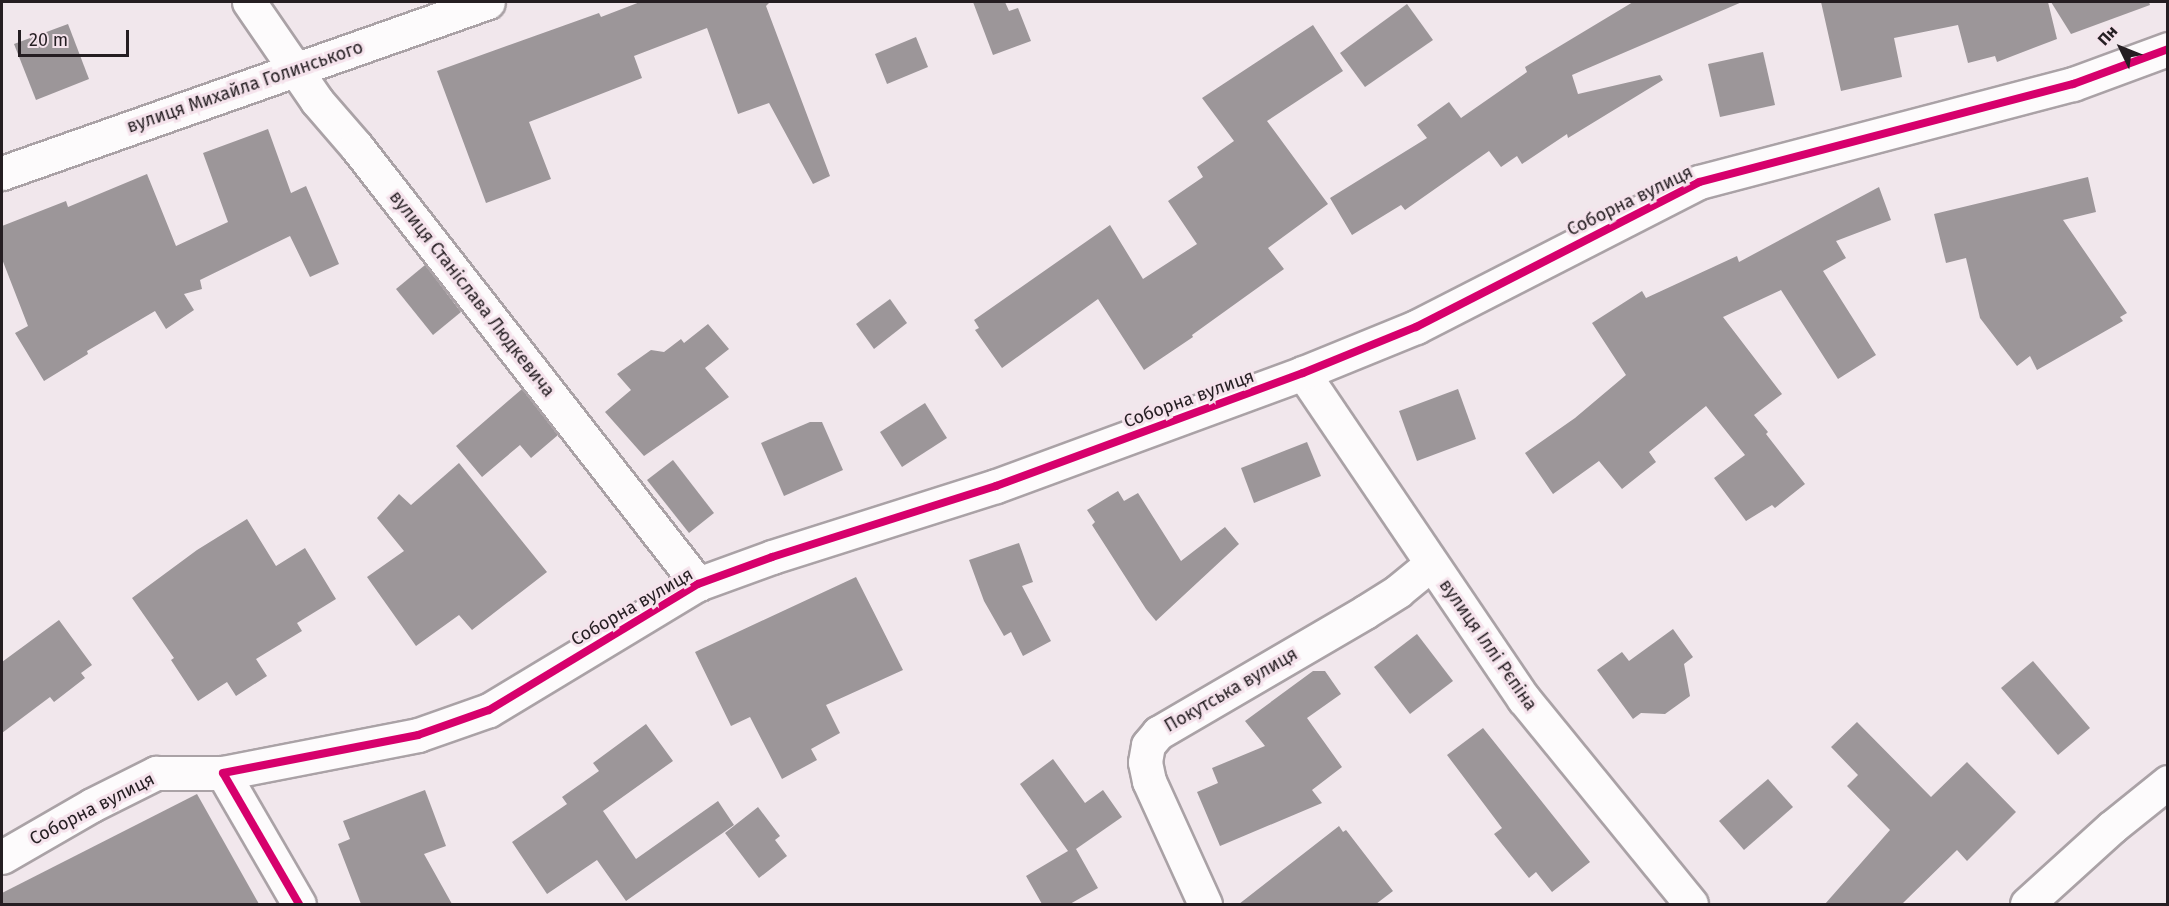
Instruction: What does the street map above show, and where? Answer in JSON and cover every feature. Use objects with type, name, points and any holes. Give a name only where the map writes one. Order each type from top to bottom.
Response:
[{"type":"street","name":"вулиця Станіслава Людкевича","points":[[249,2],[297,68],[317,101],[363,155],[698,584]]},
{"type":"street","name":"вулиця Михайла Голинського","points":[[2,173],[488,2]]},
{"type":"street","name":"Соборна вулиця","points":[[2,857],[92,805],[156,773],[223,773],[418,735],[489,710],[698,584],[772,557],[996,486],[1303,374],[1416,327],[1700,182],[2073,84],[2168,49]]},
{"type":"street","name":"вулиця Іллі Рєпіна","points":[[1303,374],[1524,699],[1691,904]]},
{"type":"street","name":"Покутська вулиця","points":[[1206,904],[1149,781],[1145,762],[1148,745],[1158,733],[1398,591],[1431,564]]},
{"type":"street","points":[[223,773],[299,904]]},
{"type":"street","points":[[2027,904],[2112,827],[2168,782]]},
{"type":"building","points":[[640,2],[770,2],[766,6],[830,176],[813,184],[769,103],[738,114],[707,28],[634,56],[642,78],[529,122],[551,179],[486,203],[437,71],[599,13],[601,17]]},
{"type":"building","points":[[973,2],[1005,2],[1009,11],[1018,8],[1031,41],[993,55]]},
{"type":"building","points":[[1633,2],[1742,2],[1572,75],[1578,94],[1660,75],[1663,80],[1568,138],[1567,134],[1522,164],[1517,156],[1501,167],[1489,151],[1405,210],[1401,205],[1352,235],[1330,198],[1427,138],[1417,125],[1449,102],[1461,118],[1527,72],[1525,67]]},
{"type":"building","points":[[1821,2],[2048,2],[2057,39],[1997,62],[1995,56],[1968,63],[1958,25],[1894,38],[1902,77],[1841,91]]},
{"type":"building","points":[[2051,2],[2149,2],[2150,5],[2071,34]]},
{"type":"building","points":[[1407,4],[1433,40],[1365,87],[1340,53]]},
{"type":"building","points":[[68,24],[89,79],[36,100],[14,44]]},
{"type":"building","points":[[1313,25],[1343,71],[1267,121],[1328,204],[1268,248],[1284,269],[1192,335],[1193,337],[1144,370],[1098,299],[1002,368],[975,330],[979,328],[974,320],[1110,225],[1143,279],[1197,244],[1168,201],[1203,177],[1197,167],[1234,141],[1202,98]]},
{"type":"building","points":[[916,37],[928,67],[887,84],[875,54]]},
{"type":"building","points":[[1763,52],[1775,105],[1720,117],[1708,64]]},
{"type":"building","points":[[268,129],[291,193],[306,186],[339,264],[310,277],[290,236],[200,280],[202,289],[184,294],[194,310],[166,329],[155,311],[87,351],[88,354],[44,381],[15,333],[28,326],[2,259],[2,226],[66,201],[68,207],[147,174],[176,246],[228,222],[203,153]]},
{"type":"building","points":[[2088,177],[2096,212],[2063,220],[2127,313],[2120,317],[2123,321],[2037,370],[2030,356],[2017,366],[1980,318],[1966,258],[1946,263],[1934,214]]},
{"type":"building","points":[[1879,187],[1891,220],[1836,241],[1846,258],[1823,271],[1876,355],[1838,379],[1781,290],[1723,317],[1782,394],[1754,415],[1805,484],[1775,508],[1772,505],[1746,521],[1714,478],[1745,455],[1706,406],[1649,452],[1656,462],[1622,489],[1599,461],[1553,494],[1525,453],[1575,418],[1626,375],[1592,323],[1642,291],[1646,298],[1737,256],[1739,262]]},
{"type":"building","points":[[425,265],[461,312],[433,335],[396,289]]},
{"type":"building","points":[[890,299],[907,323],[874,349],[856,324]]},
{"type":"building","points":[[708,324],[729,349],[705,368],[729,397],[644,456],[605,412],[631,390],[617,374],[651,350],[664,352],[681,339],[684,343]]},
{"type":"building","points":[[522,389],[558,435],[531,458],[520,445],[482,477],[456,446]]},
{"type":"building","points":[[1458,389],[1476,439],[1417,461],[1399,411]]},
{"type":"building","points":[[925,403],[947,438],[902,467],[880,432]]},
{"type":"building","points":[[810,422],[822,422],[843,470],[784,496],[761,443]]},
{"type":"building","points":[[1307,442],[1321,476],[1254,503],[1241,468]]},
{"type":"building","points":[[673,460],[714,513],[689,533],[647,480]]},
{"type":"building","points":[[459,463],[547,572],[472,630],[459,615],[416,646],[367,577],[404,551],[377,518],[399,494],[411,505]]},
{"type":"building","points":[[1118,491],[1124,501],[1138,493],[1181,561],[1225,527],[1239,544],[1156,621],[1092,525],[1095,522],[1087,510]]},
{"type":"building","points":[[247,519],[276,566],[305,548],[336,599],[297,623],[302,631],[256,659],[267,676],[236,696],[227,682],[198,701],[171,660],[174,658],[132,598],[197,550]]},
{"type":"building","points":[[1019,543],[1033,582],[1022,586],[1051,641],[1023,656],[1011,632],[1004,636],[984,601],[969,560]]},
{"type":"building","points":[[856,577],[903,670],[826,705],[840,733],[811,749],[817,760],[782,779],[750,717],[731,726],[695,652]]},
{"type":"building","points":[[59,620],[92,665],[81,673],[85,678],[54,702],[50,697],[2,733],[2,662]]},
{"type":"building","points":[[1673,629],[1693,657],[1684,664],[1690,696],[1665,714],[1641,713],[1633,719],[1597,670],[1622,652],[1629,661]]},
{"type":"building","points":[[1417,634],[1453,681],[1410,714],[1374,667]]},
{"type":"building","points":[[2033,661],[2090,728],[2058,755],[2001,688]]},
{"type":"building","points":[[1313,671],[1325,671],[1341,694],[1307,718],[1342,767],[1312,790],[1322,803],[1220,846],[1197,792],[1218,783],[1212,768],[1265,746],[1245,721]]},
{"type":"building","points":[[1857,722],[1931,797],[1967,762],[2016,812],[1967,861],[1957,850],[1902,904],[1825,904],[1890,830],[1847,786],[1858,775],[1831,747]]},
{"type":"building","points":[[646,724],[673,761],[603,811],[636,859],[718,801],[734,825],[626,901],[597,860],[547,894],[512,842],[567,804],[562,797],[599,771],[593,763]]},
{"type":"building","points":[[1483,728],[1590,862],[1552,892],[1536,872],[1529,878],[1494,834],[1502,828],[1447,755]]},
{"type":"building","points":[[1053,759],[1085,803],[1103,790],[1122,817],[1076,849],[1098,888],[1070,904],[1042,904],[1026,876],[1068,851],[1020,784]]},
{"type":"building","points":[[1768,779],[1793,807],[1744,850],[1719,821]]},
{"type":"building","points":[[425,790],[446,846],[424,854],[452,904],[361,904],[338,844],[350,839],[343,821]]},
{"type":"building","points":[[197,794],[259,904],[2,904],[2,893]]},
{"type":"building","points":[[758,807],[780,836],[775,840],[787,856],[759,878],[725,833]]},
{"type":"building","points":[[1339,826],[1343,832],[1346,830],[1393,891],[1376,904],[1239,904]]},
{"type":"cycle path","points":[[299,904],[223,773],[418,735],[489,710],[698,584],[772,557],[996,486],[1303,373],[1416,327],[1699,182],[2073,84],[2168,49]]}]
